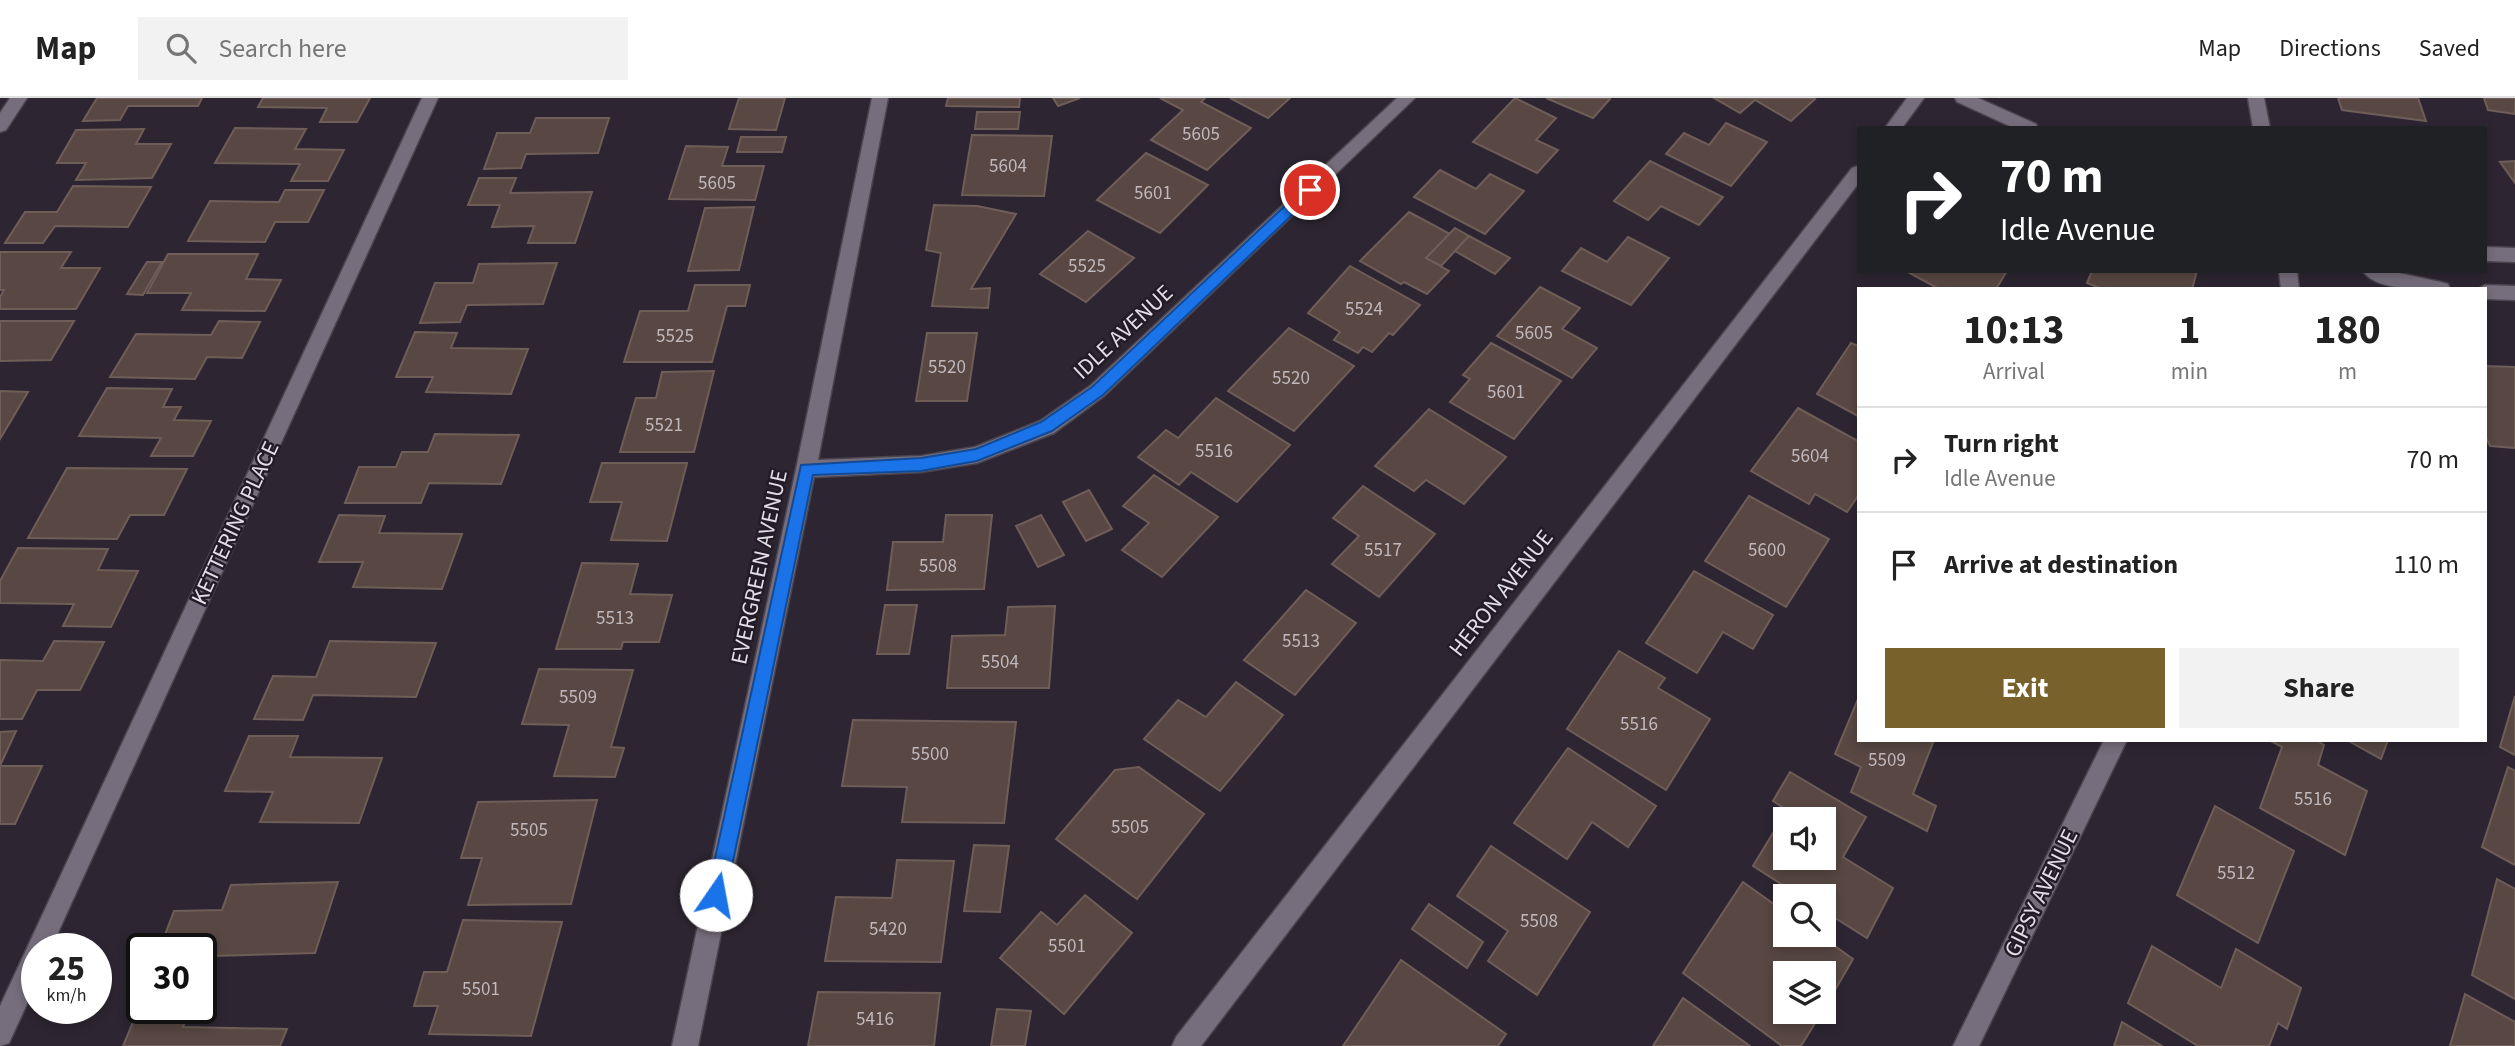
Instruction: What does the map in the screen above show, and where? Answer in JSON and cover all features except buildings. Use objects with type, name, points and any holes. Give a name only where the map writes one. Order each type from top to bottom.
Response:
[{"type":"street","points":[[0,126],[19,98]]},
{"type":"street","name":"KETTERING PLACE","points":[[46,933],[430,98]]},
{"type":"street","name":"EVERGREEN AVENUE","points":[[685,1046],[806,469],[880,98]]},
{"type":"street","name":"IDLE AVENUE","points":[[806,469],[921,464],[977,455],[1047,427],[1097,391],[1407,98]]},
{"type":"street","points":[[1895,126],[1916,98]]},
{"type":"street","points":[[1963,98],[2026,126]]},
{"type":"street","points":[[2256,98],[2262,126]]},
{"type":"street","name":"HERON AVENUE","points":[[1185,1046],[1857,173]]},
{"type":"street","points":[[2487,254],[2515,255]]},
{"type":"street","points":[[2376,273],[2432,287]]},
{"type":"street","points":[[2487,292],[2515,293]]},
{"type":"street","name":"GIPSY AVENUE","points":[[1966,1046],[2115,742]]},
{"type":"street","points":[[0,1034],[21,989]]},
{"type":"route","points":[[716,895],[806,469],[921,464],[977,455],[1047,427],[1097,391],[1310,190]]}]
